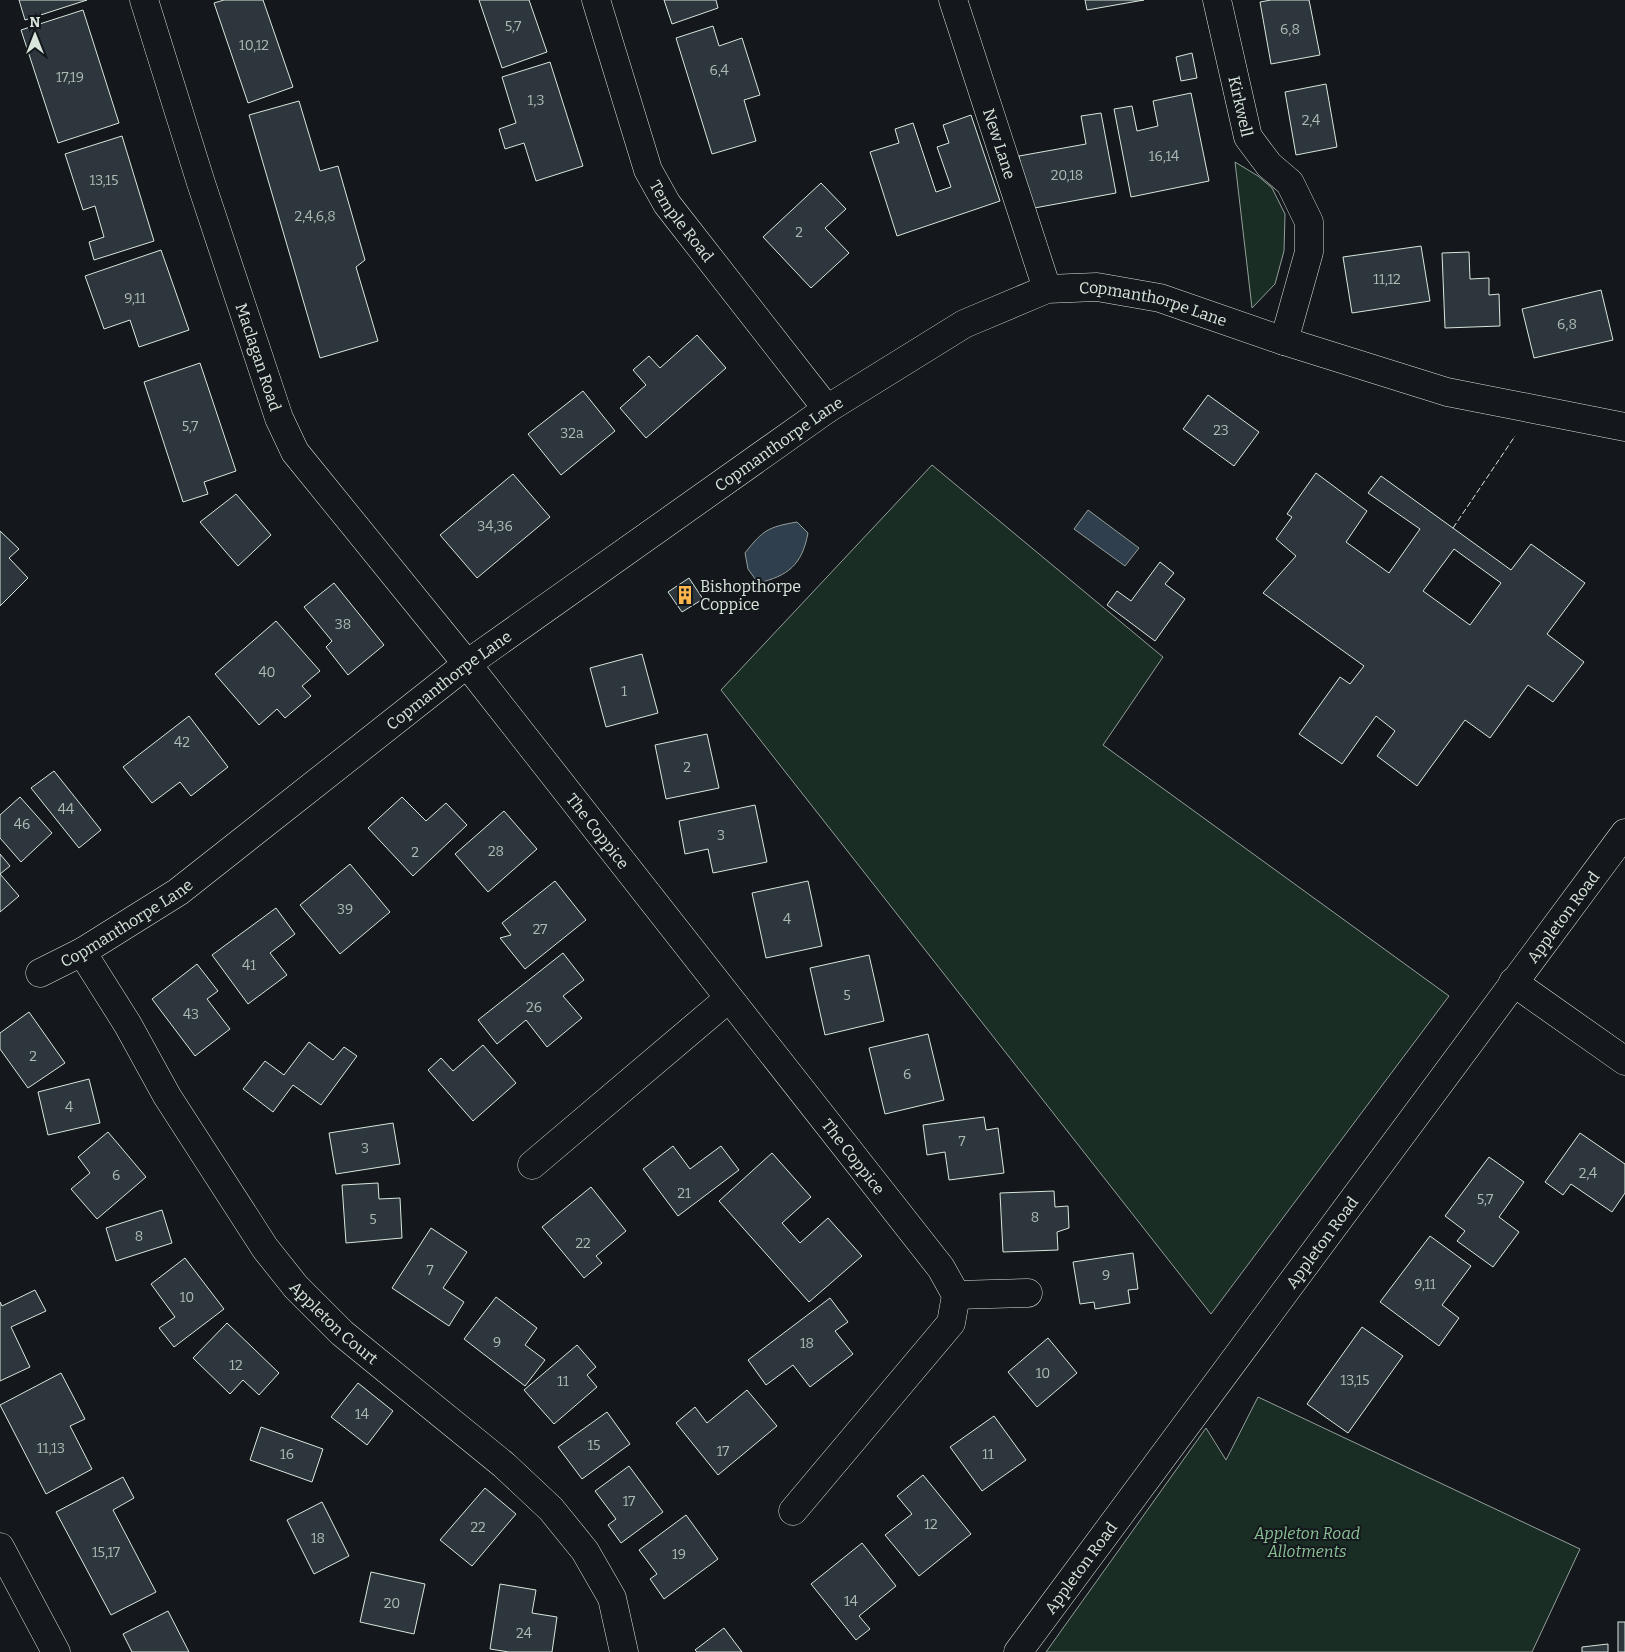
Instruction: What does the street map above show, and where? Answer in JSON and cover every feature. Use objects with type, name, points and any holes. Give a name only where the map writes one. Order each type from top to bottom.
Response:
[{"type":"street","name":"Maclagan Road","points":[[144,0],[201,183],[279,418],[291,444],[295,452],[467,664]]},
{"type":"street","name":"Temple Road","points":[[596,0],[648,170],[667,204],[826,409]]},
{"type":"street","name":"New Lane","points":[[953,0],[1047,289]]},
{"type":"street","name":"Kirkwell","points":[[1217,0],[1248,137],[1269,165],[1290,183],[1309,222],[1309,252],[1284,341]]},
{"type":"street","name":"Copmanthorpe Lane","points":[[40,973],[82,952],[178,892],[467,664],[826,409],[964,324],[1047,289],[1097,287],[1160,298],[1284,341],[1447,392],[1625,427]]},
{"type":"street","name":"The Coppice","points":[[467,664],[728,999],[942,1268],[956,1295]]},
{"type":"street","name":"Appleton Road","points":[[1018,1652],[1625,833]]},
{"type":"street","name":"Appleton Court","points":[[82,952],[128,1025],[167,1096],[265,1248],[296,1287],[342,1333],[504,1465],[551,1509],[585,1551],[612,1598],[624,1652]]},
{"type":"street","points":[[1513,982],[1625,1061]]},
{"type":"street","points":[[532,1165],[728,999]]},
{"type":"street","points":[[793,1511],[951,1323],[956,1295],[1028,1293]]},
{"type":"street","points":[[0,1547],[56,1652]]},
{"type":"green space","points":[[1235,162],[1258,176],[1272,188],[1285,214],[1284,251],[1275,284],[1252,308]]},
{"type":"green space","points":[[932,465],[1163,657],[1103,745],[1449,996],[1211,1314],[721,690]]},
{"type":"green space","name":"Appleton Road Allotments","points":[[1258,1397],[1580,1549],[1532,1652],[1046,1652],[1206,1428],[1226,1460]]},
{"type":"water","points":[[1088,510],[1139,548],[1125,566],[1074,529]]},
{"type":"water","points":[[797,522],[808,533],[802,553],[797,561],[778,577],[758,583],[748,569],[745,553],[767,531]]},
{"type":"building","points":[[19,0],[87,0],[25,20]]},
{"type":"building","points":[[224,0],[263,0],[293,87],[248,103],[214,3]]},
{"type":"building","points":[[479,0],[529,0],[547,52],[502,68]]},
{"type":"building","points":[[664,0],[716,0],[718,8],[672,24]]},
{"type":"building","points":[[1085,0],[1144,0],[1087,10]]},
{"type":"building","points":[[1271,0],[1309,0],[1320,55],[1271,64],[1260,2]]},
{"type":"building","points":[[83,10],[119,123],[58,143],[21,30]]},
{"type":"building","points":[[713,26],[719,46],[742,38],[760,95],[744,100],[756,141],[712,154],[676,38]]},
{"type":"building","points":[[1192,53],[1197,78],[1181,81],[1176,57]]},
{"type":"building","points":[[550,62],[583,166],[536,181],[524,143],[505,149],[499,129],[516,123],[502,77]]},
{"type":"building","points":[[1326,84],[1337,147],[1296,155],[1285,92]]},
{"type":"building","points":[[1191,93],[1209,181],[1131,197],[1114,109],[1132,106],[1137,131],[1158,126],[1153,101]]},
{"type":"building","points":[[299,101],[320,171],[338,166],[365,260],[356,267],[378,341],[320,358],[249,115]]},
{"type":"building","points":[[1101,113],[1116,193],[1029,209],[1019,156],[1086,144],[1081,116]]},
{"type":"building","points":[[971,115],[1000,201],[897,236],[870,152],[899,143],[895,129],[913,123],[936,192],[951,187],[937,147],[949,143],[943,125]]},
{"type":"building","points":[[122,136],[154,241],[94,260],[89,242],[104,237],[95,206],[83,210],[65,154]]},
{"type":"building","points":[[821,183],[846,209],[825,228],[849,253],[811,288],[763,237]]},
{"type":"building","points":[[1421,246],[1430,301],[1352,313],[1343,257]]},
{"type":"building","points":[[161,250],[189,330],[139,347],[130,320],[104,329],[85,276]]},
{"type":"building","points":[[1469,252],[1470,279],[1489,278],[1489,295],[1499,294],[1500,326],[1445,328],[1442,253]]},
{"type":"building","points":[[1601,290],[1613,340],[1534,358],[1522,309]]},
{"type":"building","points":[[697,335],[726,368],[646,438],[620,408],[646,385],[633,370],[649,356],[660,368]]},
{"type":"building","points":[[200,363],[236,471],[204,482],[208,494],[183,502],[144,382]]},
{"type":"building","points":[[583,391],[615,431],[561,475],[528,434]]},
{"type":"building","points":[[1208,395],[1259,432],[1234,466],[1183,429]]},
{"type":"building","points":[[1316,473],[1367,511],[1346,542],[1389,573],[1420,529],[1368,493],[1381,476],[1511,570],[1531,544],[1585,583],[1547,634],[1584,662],[1553,702],[1528,685],[1490,738],[1465,720],[1417,786],[1377,756],[1395,731],[1376,716],[1342,764],[1299,734],[1340,677],[1350,684],[1364,666],[1263,593],[1296,556],[1276,539],[1292,517],[1287,514]],"holes":[[[1454,549],[1501,583],[1470,625],[1423,591]]]},
{"type":"building","points":[[513,474],[550,517],[477,578],[440,535]]},
{"type":"building","points":[[236,494],[271,535],[238,566],[200,522]]},
{"type":"building","points":[[0,531],[19,549],[9,558],[28,578],[0,606]]},
{"type":"building","points":[[1160,562],[1174,573],[1165,584],[1185,599],[1155,641],[1107,605],[1117,591],[1131,601]]},
{"type":"building","name":"Bishopthorpe Coppice","points":[[689,578],[703,599],[682,612],[668,592]]},
{"type":"building","points":[[334,583],[384,645],[348,675],[326,647],[332,641],[304,607]]},
{"type":"building","points":[[276,621],[320,671],[302,686],[311,696],[285,718],[277,709],[259,725],[215,674]]},
{"type":"building","points":[[642,654],[658,713],[606,727],[590,668]]},
{"type":"building","points":[[189,716],[228,767],[191,796],[180,782],[152,803],[123,767]]},
{"type":"building","points":[[707,734],[719,788],[666,799],[655,745]]},
{"type":"building","points":[[54,771],[101,830],[79,848],[31,788]]},
{"type":"building","points":[[20,797],[52,833],[21,862],[0,838],[0,815]]},
{"type":"building","points":[[402,797],[426,821],[446,803],[467,825],[413,876],[368,828]]},
{"type":"building","points":[[755,805],[767,862],[713,873],[708,849],[685,854],[679,821]]},
{"type":"building","points":[[504,811],[537,849],[488,892],[455,854]]},
{"type":"building","points":[[0,854],[10,866],[0,874]]},
{"type":"building","points":[[350,864],[390,912],[340,954],[300,905]]},
{"type":"building","points":[[0,874],[19,896],[0,912]]},
{"type":"building","points":[[555,881],[586,920],[525,969],[500,938],[511,935],[502,923]]},
{"type":"building","points":[[808,881],[822,946],[766,958],[752,893]]},
{"type":"building","points":[[276,908],[295,934],[270,953],[287,975],[248,1004],[212,955]]},
{"type":"building","points":[[563,953],[584,980],[563,996],[582,1018],[547,1047],[526,1020],[497,1044],[478,1020]]},
{"type":"building","points":[[869,955],[884,1021],[825,1035],[810,968]]},
{"type":"building","points":[[197,964],[218,991],[207,999],[230,1029],[195,1056],[152,999]]},
{"type":"building","points":[[29,1012],[65,1063],[28,1088],[0,1049],[0,1033]]},
{"type":"building","points":[[928,1034],[944,1100],[885,1114],[869,1048]]},
{"type":"building","points":[[309,1042],[333,1060],[344,1047],[357,1056],[321,1105],[293,1085],[273,1112],[243,1089],[265,1061],[284,1075]]},
{"type":"building","points":[[483,1045],[516,1083],[473,1121],[428,1070],[441,1058],[453,1071]]},
{"type":"building","points":[[89,1079],[100,1123],[48,1135],[38,1092]]},
{"type":"building","points":[[984,1117],[986,1130],[998,1128],[1004,1173],[949,1180],[945,1152],[927,1155],[923,1125]]},
{"type":"building","points":[[393,1123],[400,1164],[336,1174],[329,1133]]},
{"type":"building","points":[[108,1132],[146,1177],[97,1219],[71,1189],[90,1173],[78,1157]]},
{"type":"building","points":[[1580,1133],[1625,1164],[1625,1193],[1612,1212],[1571,1184],[1563,1195],[1545,1182]]},
{"type":"building","points":[[673,1146],[690,1169],[721,1146],[739,1170],[678,1216],[643,1169]]},
{"type":"building","points":[[772,1153],[811,1197],[782,1223],[800,1243],[828,1218],[862,1256],[809,1302],[719,1201]]},
{"type":"building","points":[[1489,1157],[1524,1182],[1499,1217],[1519,1232],[1493,1267],[1457,1241],[1465,1231],[1445,1216]]},
{"type":"building","points":[[378,1183],[379,1199],[400,1198],[402,1238],[346,1243],[342,1185]]},
{"type":"building","points":[[591,1187],[626,1231],[596,1256],[602,1263],[584,1278],[542,1227]]},
{"type":"building","points":[[1054,1191],[1055,1207],[1068,1206],[1069,1228],[1057,1232],[1058,1250],[1003,1252],[1000,1193]]},
{"type":"building","points":[[162,1210],[172,1243],[116,1261],[106,1228]]},
{"type":"building","points":[[431,1228],[467,1252],[443,1288],[464,1302],[449,1326],[392,1288]]},
{"type":"building","points":[[1430,1236],[1471,1266],[1442,1305],[1459,1318],[1439,1346],[1380,1302]]},
{"type":"building","points":[[1133,1253],[1138,1289],[1128,1290],[1130,1303],[1095,1309],[1094,1302],[1080,1304],[1073,1262]]},
{"type":"building","points":[[185,1258],[224,1309],[174,1347],[159,1328],[175,1317],[151,1284]]},
{"type":"building","points":[[35,1290],[46,1311],[11,1327],[30,1367],[0,1381],[0,1302],[2,1306]]},
{"type":"building","points":[[496,1297],[537,1328],[525,1345],[545,1360],[525,1386],[464,1339]]},
{"type":"building","points":[[830,1298],[848,1322],[835,1331],[853,1354],[810,1387],[793,1365],[766,1385],[748,1360]]},
{"type":"building","points":[[227,1323],[279,1373],[259,1395],[243,1380],[230,1394],[193,1358]]},
{"type":"building","points":[[1362,1327],[1403,1356],[1348,1433],[1307,1404]]},
{"type":"building","points":[[1048,1338],[1077,1373],[1037,1407],[1008,1372]]},
{"type":"building","points":[[577,1345],[596,1367],[587,1375],[597,1387],[554,1424],[524,1390]]},
{"type":"building","points":[[61,1373],[85,1419],[70,1426],[92,1469],[46,1494],[0,1405]]},
{"type":"building","points":[[358,1383],[393,1411],[367,1445],[331,1417]]},
{"type":"building","points":[[747,1390],[777,1426],[718,1475],[676,1423],[695,1407],[707,1423]]},
{"type":"building","points":[[607,1412],[630,1444],[582,1479],[558,1447]]},
{"type":"building","points":[[994,1416],[1026,1460],[982,1491],[950,1447]]},
{"type":"building","points":[[261,1427],[323,1449],[312,1482],[250,1460]]},
{"type":"building","points":[[629,1466],[663,1512],[621,1543],[608,1525],[616,1519],[595,1491]]},
{"type":"building","points":[[923,1475],[971,1534],[919,1576],[885,1535],[912,1514],[897,1496]]},
{"type":"building","points":[[123,1477],[134,1498],[113,1510],[156,1592],[111,1615],[56,1512]]},
{"type":"building","points":[[485,1488],[516,1514],[472,1566],[440,1540]]},
{"type":"building","points":[[322,1502],[349,1556],[314,1574],[287,1520]]},
{"type":"building","points":[[686,1515],[718,1559],[664,1599],[650,1579],[657,1574],[639,1550]]},
{"type":"building","points":[[862,1543],[896,1586],[859,1616],[870,1629],[856,1640],[811,1584]]},
{"type":"building","points":[[371,1572],[425,1584],[414,1634],[360,1622]]},
{"type":"building","points":[[500,1584],[536,1590],[532,1613],[557,1617],[552,1652],[509,1652],[490,1649]]},
{"type":"building","points":[[168,1611],[189,1652],[132,1652],[123,1634]]},
{"type":"building","points":[[1618,1622],[1625,1622],[1625,1652],[1618,1652]]},
{"type":"building","points":[[724,1628],[742,1652],[697,1652],[695,1650]]},
{"type":"building","points":[[1608,1644],[1608,1652],[1582,1652],[1582,1647]]},
{"type":"fence","points":[[1453,528],[1515,436]]},
{"type":"place","name":"Bishopthorpe Coppice","points":[[685,595]]}]
